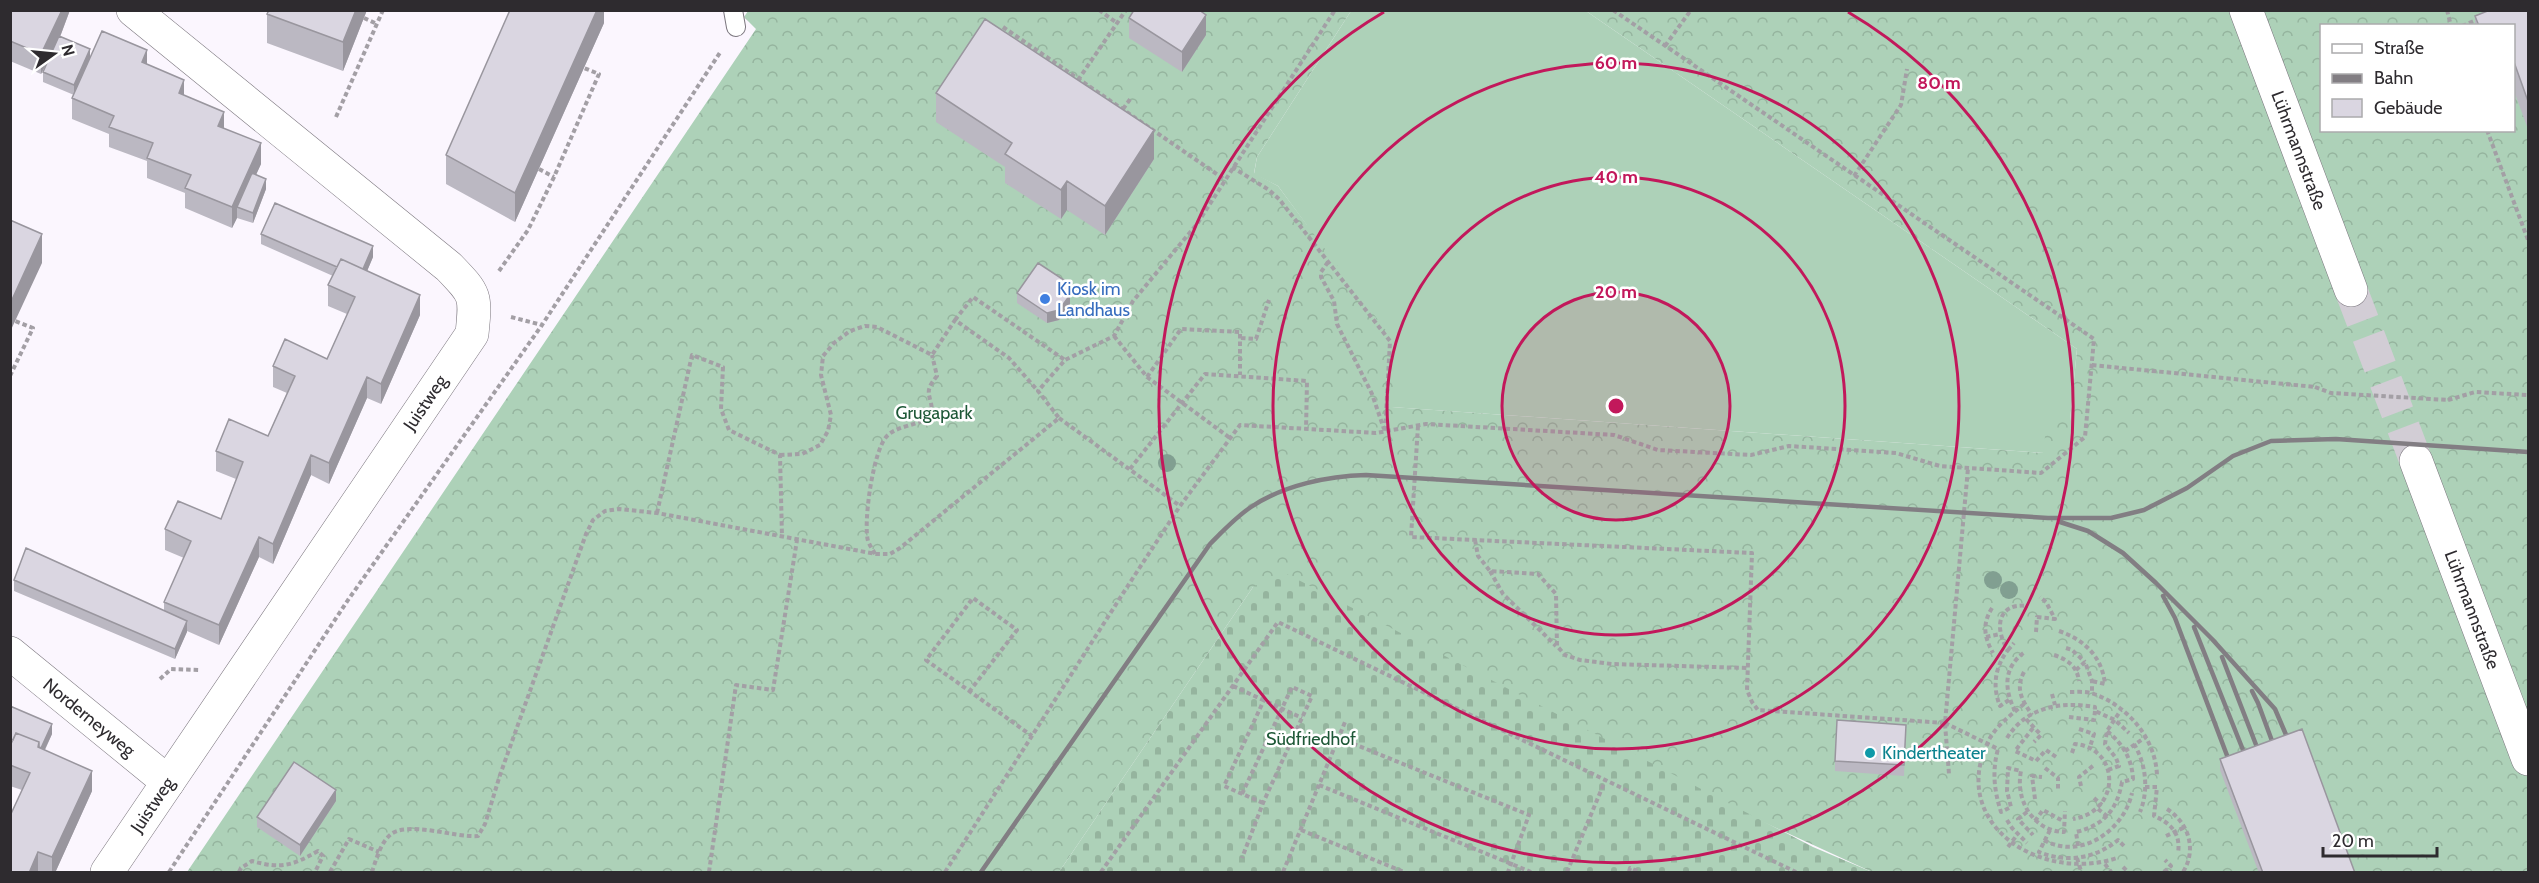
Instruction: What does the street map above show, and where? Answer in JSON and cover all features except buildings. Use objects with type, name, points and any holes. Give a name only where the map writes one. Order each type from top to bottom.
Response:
[{"type":"street","name":"Juistweg","points":[[107,873],[472,334],[475,306],[470,289],[449,267],[133,10]]},
{"type":"street","name":"Lührmannstraße","points":[[2246,10],[2351,291]]},
{"type":"street","name":"Lührmannstraße","points":[[2416,461],[2529,759]]},
{"type":"street","name":"Norderneyweg","points":[[10,653],[168,782]]},
{"type":"path","points":[[336,117],[383,10]]},
{"type":"path","points":[[1099,10],[1117,23]]},
{"type":"path","points":[[1078,80],[1126,10]]},
{"type":"path","points":[[1038,391],[1065,360],[1114,336],[1132,301],[1197,224],[1335,10]]},
{"type":"path","points":[[945,873],[1180,507],[1240,425],[1385,433],[1426,424],[1614,435],[1658,450],[1751,455],[1789,446],[1896,453],[1940,466],[2041,473],[2085,437],[2094,339],[1612,10]]},
{"type":"path","points":[[1665,46],[1691,10]]},
{"type":"path","points":[[364,18],[377,24]]},
{"type":"path","points":[[2468,24],[2482,18]]},
{"type":"path","points":[[169,873],[348,600],[542,325],[734,19]]},
{"type":"path","points":[[1003,27],[1224,179]]},
{"type":"path","points":[[494,279],[528,230],[599,74],[584,68]]},
{"type":"path","points":[[1854,176],[1901,105],[1907,69]]},
{"type":"path","points":[[1123,109],[1131,98]]},
{"type":"path","points":[[2488,132],[2529,240]]},
{"type":"path","points":[[1232,168],[1269,190],[1279,199],[1390,341],[1385,433]]},
{"type":"path","points":[[539,169],[554,177]]},
{"type":"path","points":[[1328,262],[1321,272],[1321,277],[1334,301],[1337,324],[1369,389],[1385,433]]},
{"type":"path","points":[[932,355],[973,297],[1065,360]]},
{"type":"path","points":[[1241,338],[1256,339],[1269,300]]},
{"type":"path","points":[[955,320],[1009,358],[1059,418],[1180,507]]},
{"type":"path","points":[[10,376],[33,328],[15,321]]},
{"type":"path","points":[[657,513],[692,355],[723,367],[721,409],[729,430],[780,455],[802,454],[820,446],[828,431],[831,415],[821,375],[824,356],[834,343],[850,332],[865,326],[878,327],[932,355],[937,368],[937,376],[928,386],[927,394],[932,405],[932,412],[922,422],[887,435],[879,448],[866,515],[868,542],[876,554]]},
{"type":"path","points":[[1147,378],[1181,328],[1240,332],[1240,375]]},
{"type":"path","points":[[1114,336],[1147,378],[1230,438]]},
{"type":"path","points":[[2092,365],[2315,387],[2331,393],[2448,400],[2475,392],[2529,395]]},
{"type":"path","points":[[1130,470],[1180,402],[1205,374],[1307,381],[1306,430]]},
{"type":"path","points":[[372,873],[379,852],[390,835],[406,827],[463,837],[478,836],[485,824],[586,534],[593,520],[605,511],[619,509],[657,513],[876,554],[890,554],[1059,418]]},
{"type":"path","points":[[1418,426],[1411,537],[1752,553],[1747,690],[1758,710],[1945,723],[1998,749],[1994,762],[1994,780],[1995,794],[2001,812],[2011,807],[2006,781],[2008,768],[2021,771],[2020,790],[2028,812],[2035,820],[2050,830],[2064,832],[2065,811]]},
{"type":"path","points":[[780,455],[782,537]]},
{"type":"path","points":[[1949,774],[1945,723],[1968,468]]},
{"type":"path","points":[[709,873],[736,685],[773,690],[797,540]]},
{"type":"path","points":[[1475,540],[1478,556],[1503,594],[1565,655],[1580,660],[1612,664],[1748,668]]},
{"type":"path","points":[[1490,572],[1538,574],[1556,594],[1557,646]]},
{"type":"path","points":[[2036,632],[2037,617],[2055,619],[2046,602],[2040,597]]},
{"type":"path","points":[[969,692],[1017,630],[973,598],[926,660],[969,692],[1032,736]]},
{"type":"path","points":[[2008,650],[2000,634],[1999,623],[2008,610],[2028,606]]},
{"type":"path","points":[[1992,608],[1984,620],[1986,637],[1993,653]]},
{"type":"path","points":[[1101,873],[1278,622],[1796,873]]},
{"type":"path","points":[[2060,631],[2081,642],[2095,656],[2101,666],[2105,684],[2092,681]]},
{"type":"path","points":[[1986,637],[2000,634]]},
{"type":"path","points":[[2009,700],[2000,706],[1995,685],[1999,664],[2014,643]]},
{"type":"path","points":[[2066,648],[2072,650],[2085,662],[2092,681],[2092,693]]},
{"type":"path","points":[[2015,711],[2009,700],[2006,682],[2009,670],[2018,657],[2025,652]]},
{"type":"path","points":[[2054,655],[2070,662],[2076,669],[2079,681]]},
{"type":"path","points":[[2076,669],[2085,662]]},
{"type":"path","points":[[2024,672],[2019,685],[2024,704],[2032,715]]},
{"type":"path","points":[[1233,686],[1302,718]]},
{"type":"path","points":[[1242,794],[1292,687],[1312,696],[1263,803],[1242,858]]},
{"type":"path","points":[[2070,692],[2092,693],[2121,710],[2138,725],[2146,737],[2157,764],[2157,776]]},
{"type":"path","points":[[2052,694],[2055,705]]},
{"type":"path","points":[[1263,803],[1224,786],[1264,700]]},
{"type":"path","points":[[2015,853],[1998,836],[1983,810],[1979,780],[1980,765],[1987,743],[2002,723],[2024,704]]},
{"type":"path","points":[[2007,738],[2012,730],[2026,718],[2055,705],[2078,704],[2095,707],[2094,720],[2069,717]]},
{"type":"path","points":[[2108,770],[2119,766],[2105,744],[2107,731],[2121,710]]},
{"type":"path","points":[[2095,711],[2115,720],[2129,733]]},
{"type":"path","points":[[2026,718],[2040,735],[2034,742]]},
{"type":"path","points":[[1283,873],[1345,722]]},
{"type":"path","points":[[2033,728],[2015,751],[2036,761],[2046,750],[2056,757]]},
{"type":"path","points":[[2079,729],[2094,734],[2090,747]]},
{"type":"path","points":[[2078,846],[2076,832],[2093,827],[2108,817],[2119,799],[2122,782],[2133,779],[2130,760],[2107,731]]},
{"type":"path","points":[[2125,751],[2146,737]]},
{"type":"path","points":[[1339,738],[1529,815],[1508,873]]},
{"type":"path","points":[[2072,753],[2075,744],[2090,747],[2103,760],[2108,770],[2109,785],[2102,805],[2098,809],[2087,816],[2073,819]]},
{"type":"path","points":[[2134,744],[2144,764],[2145,788],[2140,812]]},
{"type":"path","points":[[2081,786],[2079,777],[2094,765]]},
{"type":"path","points":[[2045,768],[2058,778],[2058,789]]},
{"type":"path","points":[[2035,799],[2032,776],[2042,777]]},
{"type":"path","points":[[1567,873],[1605,781]]},
{"type":"path","points":[[1320,785],[1531,873]]},
{"type":"path","points":[[2145,788],[2157,787],[2154,816],[2170,825],[2175,832],[2179,840],[2178,853]]},
{"type":"path","points":[[2044,840],[2061,846],[2078,846],[2098,839],[2118,824],[2126,813],[2132,793]]},
{"type":"path","points":[[2094,798],[2102,805]]},
{"type":"path","points":[[2098,809],[2108,817]]},
{"type":"path","points":[[2167,809],[2175,814],[2185,827],[2190,848],[2189,860],[2183,873]]},
{"type":"path","points":[[2035,820],[2043,810],[2063,821]]},
{"type":"path","points":[[2028,812],[2018,819],[2033,835]]},
{"type":"path","points":[[2007,820],[2017,835],[2027,843]]},
{"type":"path","points":[[2166,836],[2185,827]]},
{"type":"path","points":[[1301,830],[1404,873]]},
{"type":"path","points":[[2050,830],[2039,852],[2057,858],[2078,858],[2103,850],[2118,840],[2126,848]]},
{"type":"path","points":[[2008,847],[2017,835]]},
{"type":"path","points":[[330,873],[349,839],[379,852]]},
{"type":"path","points":[[239,873],[241,868],[252,861],[270,866],[293,865],[318,851],[323,856],[315,873]]},
{"type":"path","points":[[2078,858],[2081,871]]},
{"type":"path","points":[[2073,871],[2105,864],[2117,858]]},
{"type":"path","points":[[2164,873],[2171,866],[2165,860]]},
{"type":"path","points":[[2105,864],[2111,873]]},
{"type":"path","points":[[2123,867],[2128,873]]},
{"type":"path","points":[[1629,873],[1630,868],[1640,873]]},
{"type":"green space","name":"Grugapark","points":[[748,11],[1351,11],[1257,157],[1254,173],[1278,186],[1396,344],[1392,407],[2043,453],[2047,420],[2070,421],[2077,349],[1586,11],[2528,11],[2528,872],[1872,872],[1253,587],[1059,872],[187,872],[756,29],[744,17]]},
{"type":"green space","points":[[1351,11],[1586,11],[2077,349],[2070,421],[2044,453],[1391,407],[1306,224],[1278,186],[1254,174],[1257,157]]},
{"type":"green space","name":"Südfriedhof","points":[[1283,572],[1813,847],[1872,872],[1059,872],[1253,587]]},
{"type":"tunnel","points":[[2351,290],[2416,461]]},
{"type":"railway","points":[[981,872],[1210,544],[1251,507],[1292,487],[1337,477],[1366,475],[2048,518],[2111,518],[2144,510],[2187,488],[2233,456],[2271,441],[2336,439],[2528,452]]},
{"type":"railway","points":[[2060,522],[2088,531],[2123,553],[2156,583],[2212,639],[2275,709],[2290,744]]},
{"type":"railway","points":[[2163,596],[2175,618],[2231,766]]},
{"type":"railway","points":[[2194,627],[2247,760]]},
{"type":"railway","points":[[2222,657],[2260,755]]},
{"type":"railway","points":[[2252,691],[2275,749]]},
{"type":"place","name":"Kiosk im Landhaus","points":[[1045,299]]},
{"type":"place","name":"Kindertheater","points":[[1870,753]]}]
